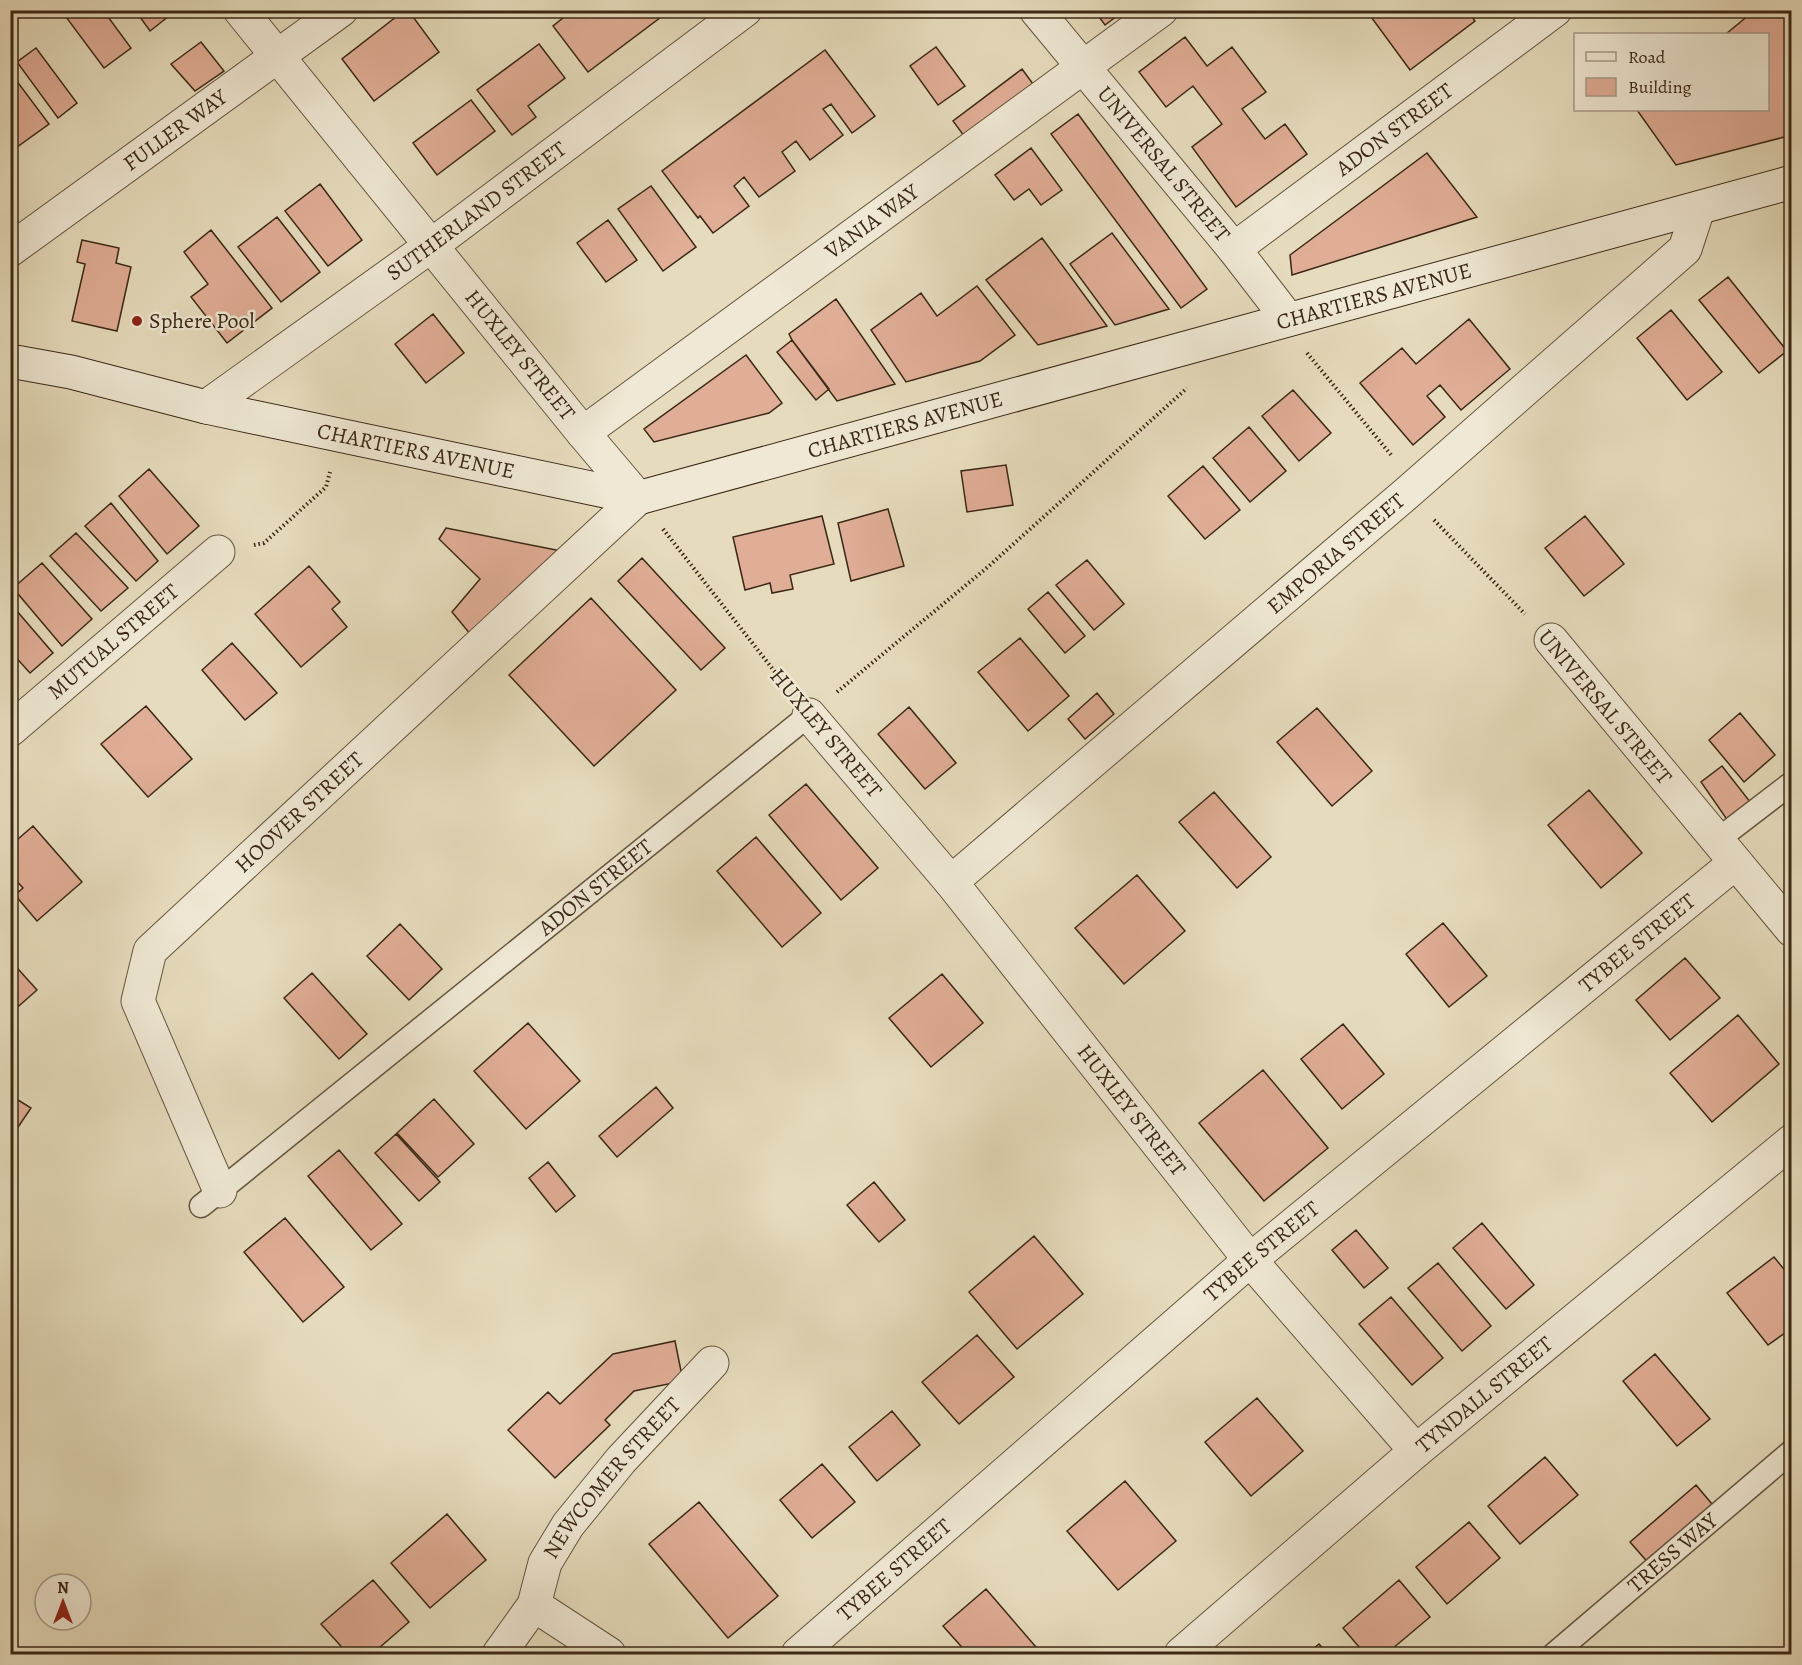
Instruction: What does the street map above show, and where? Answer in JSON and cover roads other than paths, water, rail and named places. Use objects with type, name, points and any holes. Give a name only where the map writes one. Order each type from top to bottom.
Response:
[{"type":"street","name":"HUXLEY STREET","points":[[240,10],[638,498]]},
{"type":"street","name":"FULLER WAY","points":[[10,250],[341,10]]},
{"type":"street","name":"SUTHERLAND STREET","points":[[207,407],[432,245],[745,10]]},
{"type":"street","name":"UNIVERSAL STREET","points":[[1036,10],[1082,69],[1234,249],[1288,319]]},
{"type":"street","name":"VANIA WAY","points":[[583,433],[1161,10]]},
{"type":"street","name":"ADON STREET","points":[[1234,249],[1555,10]]},
{"type":"street","name":"CHARTIERS AVENUE","points":[[10,361],[70,372],[207,407],[339,433],[638,498],[1791,182]]},
{"type":"street","name":"EMPORIA STREET","points":[[951,882],[1407,493],[1685,249],[1698,209]]},
{"type":"street","name":"HOOVER STREET","points":[[211,1199],[138,1001],[150,951],[638,498]]},
{"type":"street","name":"MUTUAL STREET","points":[[10,730],[218,552]]},
{"type":"street","name":"UNIVERSAL STREET","points":[[1551,640],[1791,930]]},
{"type":"street","name":"HUXLEY STREET","points":[[809,715],[951,882],[1250,1260],[1416,1451]]},
{"type":"street","name":"TYBEE STREET","points":[[798,1654],[1250,1260],[1726,852]]},
{"type":"street","name":"TYNDALL STREET","points":[[1181,1654],[1416,1451],[1791,1141]]},
{"type":"street","name":"NEWCOMER STREET","points":[[534,1605],[545,1563],[568,1525],[621,1460],[712,1363]]},
{"type":"street","points":[[499,1654],[534,1605],[609,1654]]},
{"type":"lane","name":"ADON STREET","points":[[211,1199],[809,715]]},
{"type":"lane","name":"TYBEE STREET","points":[[1726,852],[1789,785]]},
{"type":"lane","name":"TRESS WAY","points":[[1554,1654],[1791,1451]]},
{"type":"place","name":"Sphere Pool","points":[[137,321]]}]
